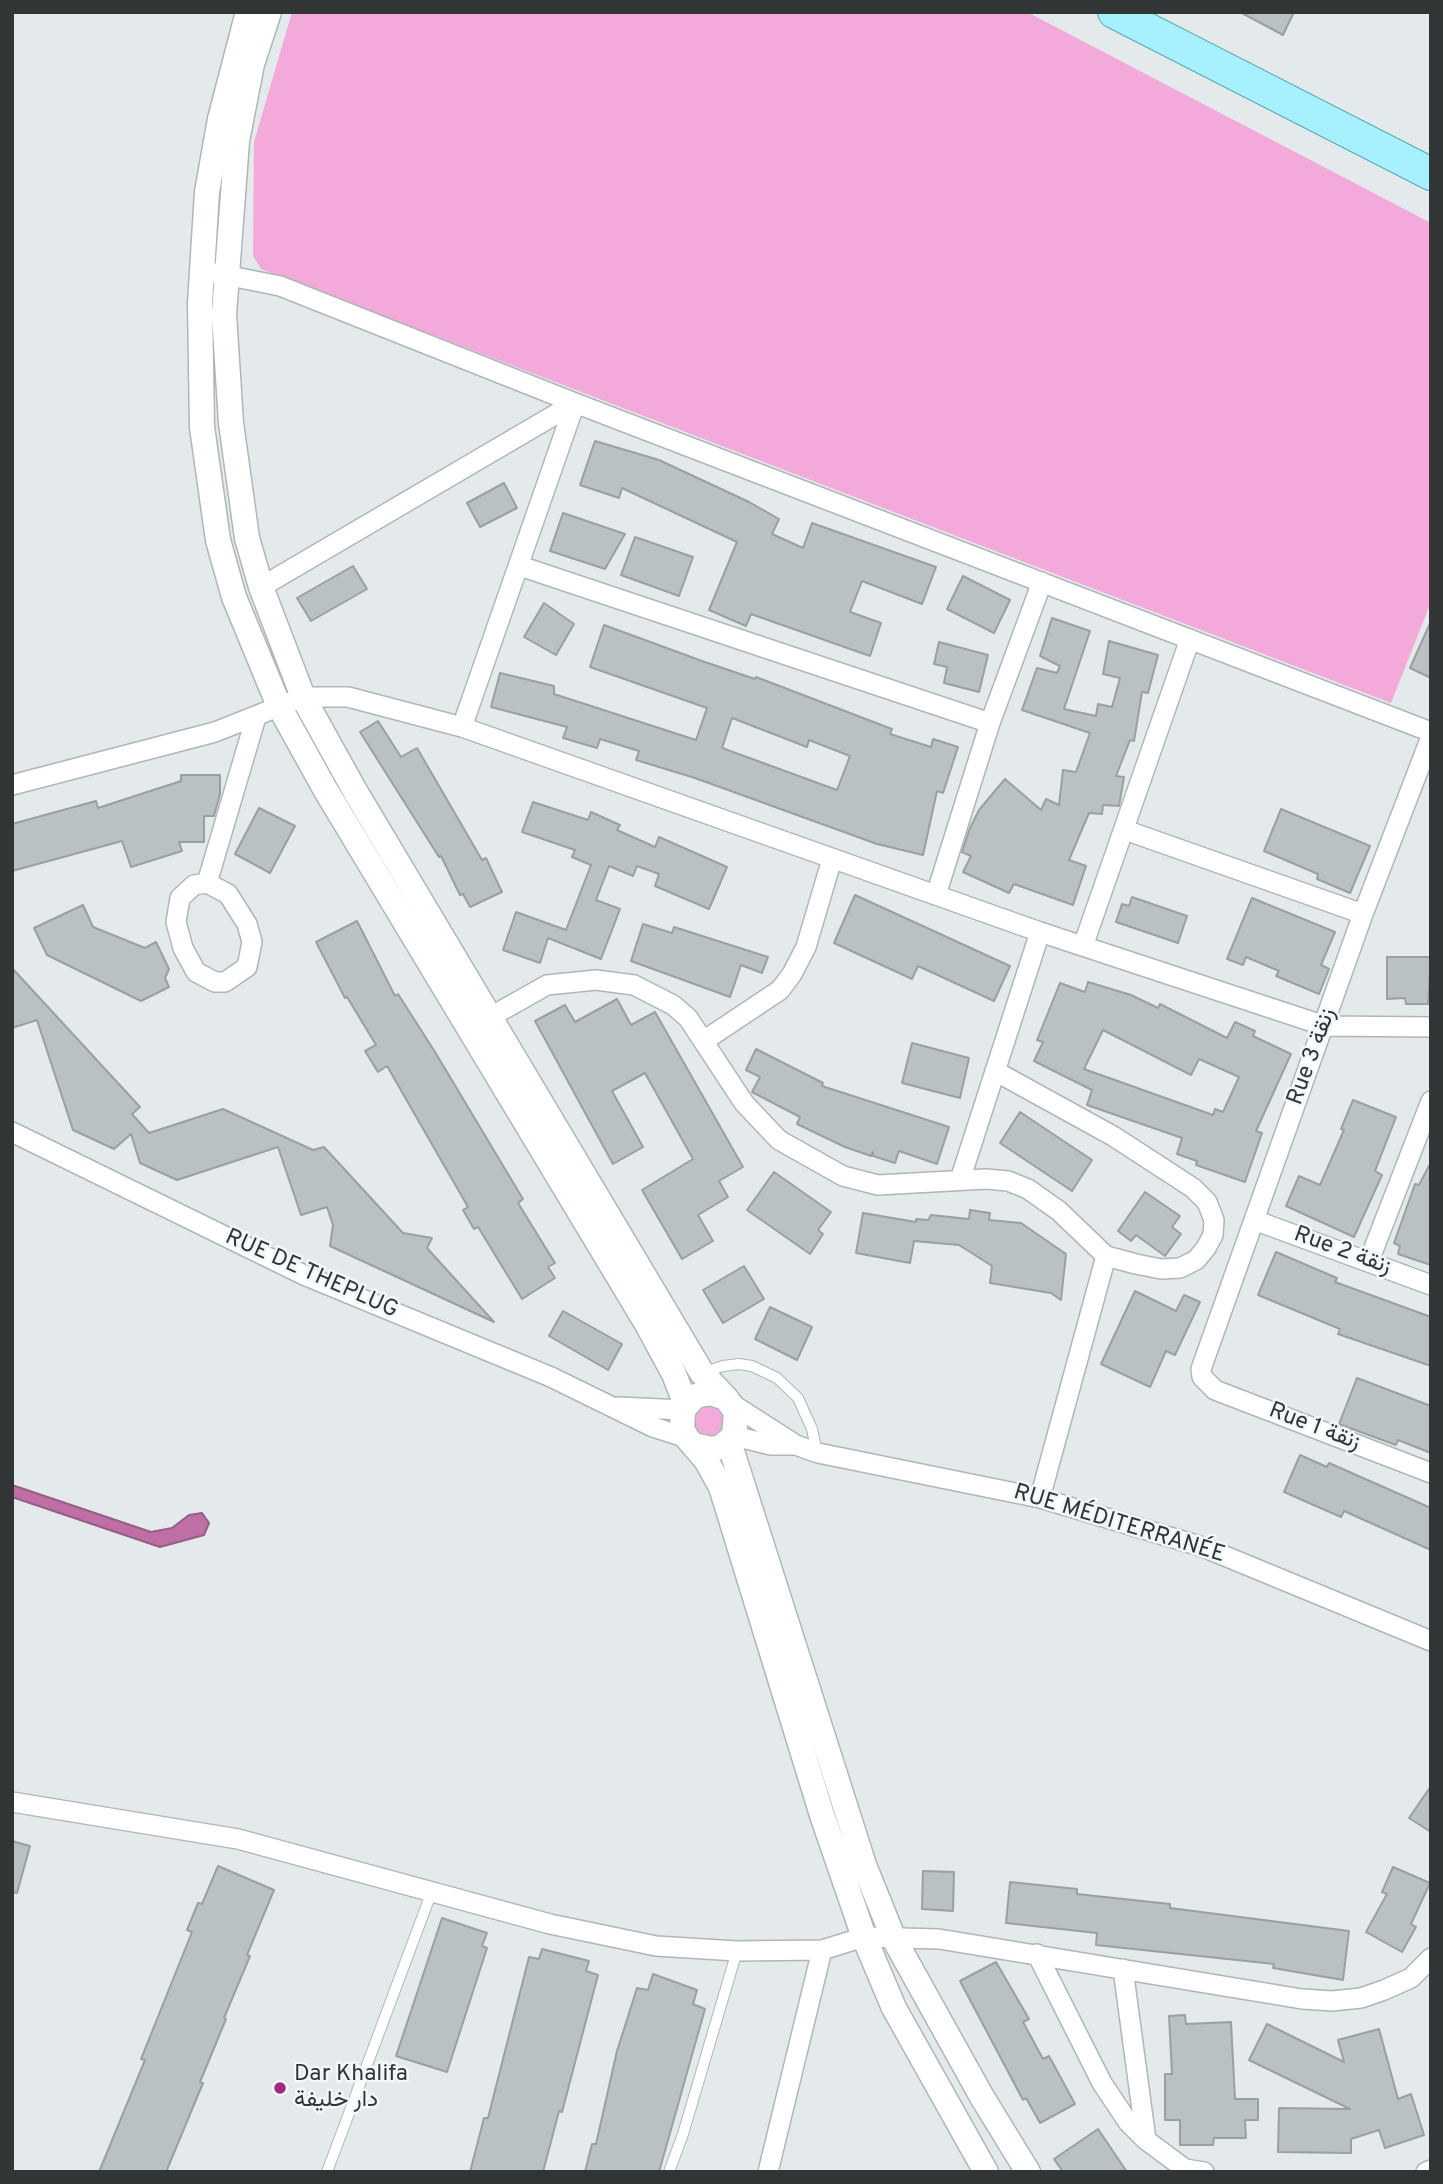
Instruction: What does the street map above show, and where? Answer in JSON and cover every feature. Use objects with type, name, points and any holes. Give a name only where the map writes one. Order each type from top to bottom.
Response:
[{"type":"main road","points":[[1114,12],[1431,174]]},
{"type":"street","points":[[247,12],[220,119],[207,192],[213,273],[224,314],[231,424],[247,538],[261,587],[303,696],[355,791],[492,1016],[702,1373],[729,1401],[738,1420],[731,1439],[864,1865],[893,1937],[982,2097],[1028,2172]]},
{"type":"street","points":[[269,12],[252,64],[213,273],[202,427],[218,540],[234,597],[279,706],[325,789],[640,1312],[674,1374],[685,1408],[682,1429],[713,1470],[720,1487],[822,1815],[864,1937],[894,2008],[983,2171]]},
{"type":"street","points":[[213,273],[280,286],[575,403],[1431,732]]},
{"type":"street","points":[[462,727],[575,403]]},
{"type":"street","points":[[261,587],[575,403]]},
{"type":"street","points":[[520,566],[990,723]]},
{"type":"street","points":[[936,895],[990,723],[1042,582]]},
{"type":"street","points":[[1083,946],[1190,639]]},
{"type":"street","points":[[12,785],[185,741],[303,696],[348,697],[462,727],[1040,932],[1325,1026],[1431,1027]]},
{"type":"street","points":[[207,883],[256,716]]},
{"type":"street","name":"Rue 3 زنقة","points":[[1202,1377],[1201,1361],[1325,1026],[1363,914],[1431,737]]},
{"type":"street","points":[[1125,830],[1363,914]]},
{"type":"street","points":[[705,1040],[780,990],[792,974],[806,947],[832,859]]},
{"type":"street","points":[[207,883],[228,894],[247,925],[252,942],[247,967],[225,982],[215,982],[196,972],[183,948],[176,922],[180,898],[194,886],[207,883]]},
{"type":"street","points":[[960,1180],[1040,932]]},
{"type":"street","points":[[492,1016],[547,985],[579,980],[614,981],[643,989],[673,1005],[705,1040],[723,1072],[752,1112],[779,1140],[843,1176],[878,1185],[960,1180],[1008,1181],[1028,1189],[1059,1211],[1106,1256],[1161,1269],[1180,1268],[1196,1259],[1213,1235],[1214,1220],[1207,1202],[1185,1182],[1113,1136],[995,1070]]},
{"type":"street","points":[[1369,1261],[1431,1101]]},
{"type":"street","name":"RUE DE THEPLUG","points":[[12,1132],[304,1275],[551,1377],[615,1407]]},
{"type":"street","name":"Rue 2 زنقة","points":[[1254,1220],[1431,1285]]},
{"type":"street","points":[[1040,1498],[1106,1256]]},
{"type":"street","name":"Rue 1 زنقة","points":[[1202,1377],[1215,1390],[1431,1473]]},
{"type":"street","points":[[615,1407],[685,1408],[703,1394],[729,1401]]},
{"type":"street","name":"RUE MÉDITERRANÉE","points":[[729,1401],[796,1445],[818,1453],[1040,1498],[1203,1547],[1431,1641]]},
{"type":"street","points":[[615,1407],[653,1427],[712,1450],[731,1439]]},
{"type":"street","name":"RUE MÉDITERRANÉE","points":[[731,1439],[771,1445],[796,1445]]},
{"type":"street","points":[[12,1802],[238,1839],[612,1939],[696,1950],[822,1950],[864,1937],[939,1939],[1332,2001],[1361,1998],[1384,1990],[1411,1978],[1431,1958]]},
{"type":"street","points":[[768,2172],[822,1950]]},
{"type":"street","points":[[1037,1954],[1102,2083],[1128,2122],[1146,2140],[1190,2171]]},
{"type":"street","points":[[1123,1969],[1146,2140]]},
{"type":"lane","points":[[702,1373],[739,1364],[752,1366],[777,1378],[798,1398],[812,1429],[818,1453]]},
{"type":"lane","points":[[327,2172],[432,1890]]},
{"type":"lane","points":[[668,2172],[683,2134],[737,1951]]},
{"type":"shaded area","points":[[292,12],[1027,12],[1431,223],[1431,602],[1391,703],[261,269],[253,256],[254,142]]},
{"type":"shaded area","points":[[709,1406],[721,1410],[725,1422],[721,1434],[709,1438],[697,1434],[693,1422],[697,1410]]},
{"type":"shaded area","points":[[12,1485],[151,1532],[172,1528],[189,1515],[202,1513],[209,1523],[204,1535],[160,1547],[12,1497]]},
{"type":"building","points":[[1240,12],[1294,12],[1283,35]]},
{"type":"building","points":[[595,441],[659,460],[749,502],[779,519],[772,534],[803,548],[812,523],[936,567],[922,604],[862,581],[850,612],[881,623],[870,656],[751,614],[746,626],[709,610],[737,542],[622,488],[619,498],[580,485]]},
{"type":"building","points":[[504,483],[517,508],[480,527],[467,503]]},
{"type":"building","points":[[563,513],[625,534],[605,569],[550,551]]},
{"type":"building","points":[[635,537],[693,557],[679,596],[621,575]]},
{"type":"building","points":[[353,566],[367,589],[311,621],[297,598]]},
{"type":"building","points":[[963,576],[1010,600],[994,633],[947,609]]},
{"type":"building","points":[[544,603],[574,624],[556,655],[524,637]]},
{"type":"building","points":[[1052,618],[1090,631],[1064,709],[1096,716],[1098,704],[1112,707],[1120,678],[1103,674],[1109,641],[1158,655],[1148,693],[1142,692],[1134,741],[1130,740],[1116,776],[1124,777],[1119,806],[1103,805],[1102,814],[1089,813],[1069,860],[1086,866],[1073,905],[1014,884],[1009,893],[963,872],[971,856],[962,852],[970,828],[979,810],[1005,779],[1041,810],[1046,799],[1059,805],[1063,770],[1076,772],[1090,733],[1022,710],[1037,668],[1057,673],[1060,666],[1040,656]]},
{"type":"building","points":[[1431,621],[1431,678],[1410,668]]},
{"type":"building","points":[[604,625],[702,661],[755,679],[756,677],[892,729],[890,734],[931,747],[933,739],[958,747],[943,793],[937,791],[923,855],[877,844],[695,778],[636,760],[639,751],[600,739],[597,748],[563,738],[567,727],[491,707],[500,673],[554,686],[554,694],[696,740],[707,708],[590,667]],"holes":[[[732,718],[807,747],[809,740],[850,756],[837,790],[722,748]]]},
{"type":"building","points":[[939,642],[988,655],[979,692],[944,683],[947,667],[934,664]]},
{"type":"building","points":[[378,721],[401,757],[417,748],[482,860],[486,858],[502,892],[470,907],[463,894],[460,895],[441,856],[439,857],[360,732]]},
{"type":"building","points":[[181,775],[220,775],[220,794],[214,816],[204,816],[204,842],[179,842],[182,851],[131,867],[122,841],[12,871],[12,824],[96,801],[98,808],[181,781]]},
{"type":"building","points":[[533,802],[588,820],[591,812],[620,825],[617,830],[655,847],[659,837],[727,867],[709,909],[655,886],[659,874],[637,866],[633,876],[609,866],[596,900],[620,909],[601,959],[548,938],[540,963],[503,950],[516,912],[566,930],[591,865],[572,857],[575,850],[522,832]]},
{"type":"building","points":[[259,808],[295,826],[270,873],[235,854]]},
{"type":"building","points":[[1281,809],[1370,846],[1350,893],[1317,879],[1318,874],[1264,851]]},
{"type":"building","points":[[855,895],[1010,966],[994,1001],[918,966],[912,979],[834,943]]},
{"type":"building","points":[[1132,897],[1187,916],[1178,943],[1116,922],[1122,904],[1129,906]]},
{"type":"building","points":[[1252,898],[1335,932],[1321,965],[1329,969],[1319,994],[1276,976],[1279,971],[1246,957],[1243,965],[1227,959]]},
{"type":"building","points":[[83,905],[93,927],[145,948],[156,942],[169,969],[165,978],[169,987],[141,1001],[47,955],[34,928]]},
{"type":"building","points":[[357,921],[395,996],[398,994],[435,1052],[523,1199],[518,1203],[555,1263],[548,1267],[555,1278],[522,1299],[478,1227],[474,1229],[463,1210],[468,1207],[387,1066],[378,1072],[365,1051],[376,1045],[347,997],[345,998],[316,942]]},
{"type":"building","points":[[643,924],[672,933],[674,927],[768,957],[762,973],[741,965],[730,997],[631,961]]},
{"type":"building","points":[[1387,957],[1431,957],[1428,1004],[1406,1004],[1405,998],[1387,999]]},
{"type":"building","points":[[12,968],[140,1107],[132,1114],[149,1133],[223,1109],[313,1150],[324,1147],[403,1233],[432,1238],[427,1248],[494,1322],[330,1246],[333,1225],[327,1207],[301,1215],[278,1147],[177,1180],[140,1163],[131,1134],[114,1149],[73,1130],[37,1020],[12,1028]]},
{"type":"building","points":[[1088,982],[1131,995],[1158,1008],[1160,1004],[1227,1038],[1235,1022],[1255,1031],[1253,1036],[1291,1054],[1256,1131],[1262,1133],[1245,1182],[1196,1165],[1197,1161],[1177,1154],[1182,1138],[1087,1105],[1092,1090],[1034,1061],[1043,1042],[1037,1040],[1060,983],[1085,992]],"holes":[[[1103,1030],[1191,1075],[1199,1059],[1239,1077],[1223,1112],[1215,1109],[1213,1115],[1084,1069]]]},
{"type":"building","points":[[617,999],[631,1025],[655,1012],[743,1167],[719,1181],[728,1197],[698,1215],[713,1241],[682,1259],[642,1190],[693,1159],[645,1073],[612,1091],[643,1147],[613,1164],[535,1021],[565,1005],[575,1022]]},
{"type":"building","points":[[912,1043],[969,1058],[960,1098],[902,1083]]},
{"type":"building","points":[[756,1049],[823,1083],[822,1086],[949,1127],[937,1164],[899,1151],[895,1163],[873,1156],[873,1152],[871,1156],[845,1147],[797,1124],[800,1117],[752,1092],[760,1077],[746,1070]]},
{"type":"building","points":[[1353,1100],[1396,1117],[1375,1171],[1382,1175],[1354,1237],[1286,1206],[1299,1176],[1320,1185],[1344,1130],[1341,1129]]},
{"type":"building","points":[[1020,1112],[1092,1160],[1072,1191],[1000,1143]]},
{"type":"building","points":[[1431,1162],[1431,1265],[1398,1254],[1400,1246],[1394,1243],[1415,1184],[1419,1185]]},
{"type":"building","points":[[774,1172],[831,1212],[818,1230],[823,1234],[810,1254],[747,1210]]},
{"type":"building","points":[[1145,1192],[1180,1216],[1172,1227],[1181,1234],[1165,1256],[1136,1235],[1131,1241],[1118,1231]]},
{"type":"building","points":[[970,1210],[990,1213],[989,1220],[1021,1223],[1066,1254],[1061,1300],[1051,1293],[990,1283],[992,1266],[959,1245],[914,1241],[910,1263],[856,1253],[863,1213],[916,1222],[916,1219],[928,1220],[931,1215],[969,1219]]},
{"type":"building","points":[[1276,1252],[1337,1278],[1335,1282],[1431,1317],[1431,1366],[1338,1334],[1340,1329],[1258,1295]]},
{"type":"building","points":[[744,1266],[764,1299],[723,1323],[703,1290]]},
{"type":"building","points":[[1135,1291],[1176,1311],[1184,1295],[1200,1302],[1175,1355],[1166,1351],[1150,1387],[1101,1364]]},
{"type":"building","points":[[770,1307],[812,1327],[797,1360],[755,1339]]},
{"type":"building","points":[[563,1311],[622,1344],[608,1370],[549,1336]]},
{"type":"building","points":[[1357,1378],[1431,1406],[1431,1453],[1398,1440],[1396,1445],[1339,1424]]},
{"type":"building","points":[[1300,1455],[1327,1467],[1329,1463],[1431,1508],[1431,1550],[1344,1511],[1341,1517],[1284,1492]]},
{"type":"building","points":[[1431,1786],[1431,1832],[1409,1818]]},
{"type":"building","points":[[12,1841],[30,1846],[17,1893],[12,1892]]},
{"type":"building","points":[[218,1866],[274,1890],[200,2082],[203,2083],[166,2172],[99,2172],[145,2060],[141,2059],[192,1932],[187,1930],[198,1903],[202,1904]]},
{"type":"building","points":[[1393,1867],[1430,1883],[1411,1924],[1416,1927],[1402,1952],[1366,1932],[1387,1894],[1382,1892]]},
{"type":"building","points":[[923,1871],[954,1872],[953,1911],[922,1909]]},
{"type":"building","points":[[1010,1882],[1077,1889],[1077,1894],[1170,1904],[1170,1908],[1349,1931],[1343,1980],[1273,1968],[1274,1964],[1096,1945],[1097,1933],[1006,1923]]},
{"type":"building","points":[[442,1918],[487,1933],[482,1946],[487,1948],[447,2072],[396,2056]]},
{"type":"building","points":[[542,1949],[589,1961],[586,1971],[598,1975],[562,2112],[559,2111],[543,2172],[470,2172],[484,2118],[488,2118],[529,1957],[539,1959]]},
{"type":"building","points":[[996,1962],[1029,2019],[1023,2022],[1043,2059],[1049,2056],[1075,2104],[1040,2123],[1026,2098],[1023,2100],[960,1981]]},
{"type":"building","points":[[653,1974],[697,1990],[693,2004],[705,2009],[659,2172],[585,2172],[592,2144],[596,2144],[617,2051],[637,1988],[648,1990]]},
{"type":"building","points":[[1185,2015],[1186,2024],[1231,2022],[1235,2099],[1258,2099],[1258,2120],[1245,2120],[1246,2138],[1214,2138],[1213,2145],[1180,2145],[1180,2120],[1165,2120],[1165,2074],[1172,2074],[1169,2016]]},
{"type":"building","points":[[1267,2024],[1344,2062],[1338,2040],[1379,2029],[1398,2099],[1411,2094],[1424,2135],[1385,2148],[1379,2130],[1351,2139],[1351,2153],[1278,2152],[1279,2108],[1350,2109],[1249,2060]]},
{"type":"building","points":[[1098,2129],[1127,2172],[1063,2172],[1054,2159]]},
{"type":"place","name":"Dar Khalifa دار خليفة","points":[[280,2088]]}]
